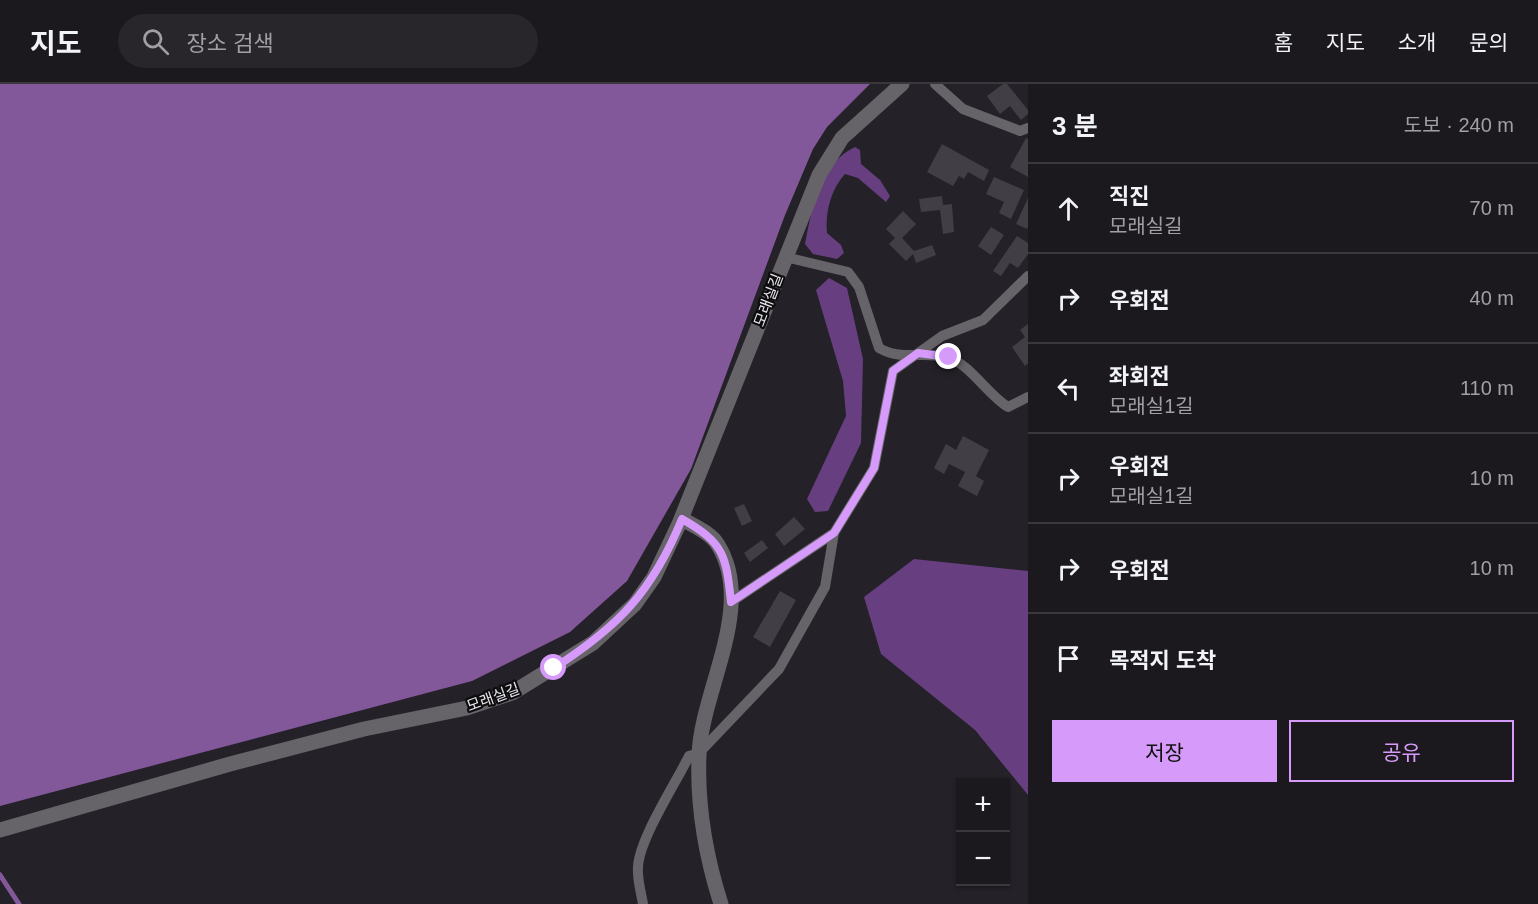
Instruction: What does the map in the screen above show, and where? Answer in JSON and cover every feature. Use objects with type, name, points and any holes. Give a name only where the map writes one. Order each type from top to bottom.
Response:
[{"type":"street","name":"모래실길","points":[[0,830],[241,761],[364,729],[467,708],[512,693],[593,643],[635,604],[654,577],[682,519],[819,175],[842,138],[902,84]]},
{"type":"street","points":[[682,519],[707,533],[718,545],[728,572],[731,602],[726,639],[698,754],[703,826],[713,879],[721,904]]},
{"type":"lane","points":[[935,84],[963,109],[1020,131],[1028,128]]},
{"type":"lane","points":[[785,257],[848,272],[859,287],[879,348],[893,356],[918,353],[949,357],[975,376],[993,398],[1008,407],[1028,397]]},
{"type":"lane","points":[[644,904],[637,868],[640,855],[690,756],[698,754],[779,669],[825,587],[834,533],[874,468],[893,371],[942,336],[984,320],[1028,276]]},
{"type":"lane","points":[[731,602],[834,533]]},
{"type":"shaded area","points":[[0,84],[870,84],[827,127],[813,149],[785,215],[691,469],[627,581],[570,632],[472,681],[0,806]]},
{"type":"shaded area","points":[[855,147],[860,150],[861,164],[880,180],[890,196],[886,202],[858,178],[845,174],[833,194],[828,209],[827,225],[827,233],[841,245],[844,253],[837,259],[813,254],[805,244],[819,188],[833,164]]},
{"type":"shaded area","points":[[829,278],[847,288],[863,359],[861,443],[828,511],[815,512],[807,499],[846,416],[843,381],[816,290]]},
{"type":"shaded area","points":[[914,559],[1028,571],[1028,795],[975,730],[881,654],[864,597]]},
{"type":"building","points":[[1003,84],[1007,84],[1028,110],[1028,114],[1021,120],[1010,106],[1000,114],[987,96]]},
{"type":"building","points":[[1026,138],[1028,139],[1028,177],[1010,167]]},
{"type":"building","points":[[942,144],[989,170],[984,181],[968,172],[964,179],[959,176],[953,186],[927,172]]},
{"type":"building","points":[[994,177],[1024,190],[1011,219],[999,213],[1004,202],[986,194]]},
{"type":"building","points":[[942,196],[943,205],[952,204],[954,232],[943,234],[940,210],[921,212],[919,199]]},
{"type":"building","points":[[1028,198],[1028,227],[1027,229],[1016,224]]},
{"type":"building","points":[[903,211],[916,224],[902,238],[914,251],[932,245],[936,255],[916,263],[913,254],[906,261],[889,244],[895,238],[886,229]]},
{"type":"building","points":[[991,227],[1004,235],[991,255],[978,246]]},
{"type":"building","points":[[1017,236],[1028,243],[1028,254],[1018,268],[1010,263],[1001,276],[993,271]]},
{"type":"building","points":[[1028,324],[1028,363],[1025,366],[1012,347],[1025,337],[1020,330]]},
{"type":"building","points":[[963,436],[989,450],[976,476],[984,481],[977,496],[958,486],[965,472],[949,464],[944,474],[934,468],[946,444],[956,450]]},
{"type":"building","points":[[744,504],[752,521],[742,526],[734,508]]},
{"type":"building","points":[[794,517],[805,529],[784,546],[775,534]]},
{"type":"building","points":[[762,540],[768,548],[750,562],[744,553]]},
{"type":"building","points":[[780,591],[796,600],[770,647],[753,637]]},
{"type":"waterway","points":[[0,875],[19,904]]},
{"type":"route","points":[[554,668],[593,643],[635,604],[654,577],[682,519],[707,533],[718,545],[728,572],[731,602],[834,533],[874,468],[893,371],[918,353],[949,357]]}]
